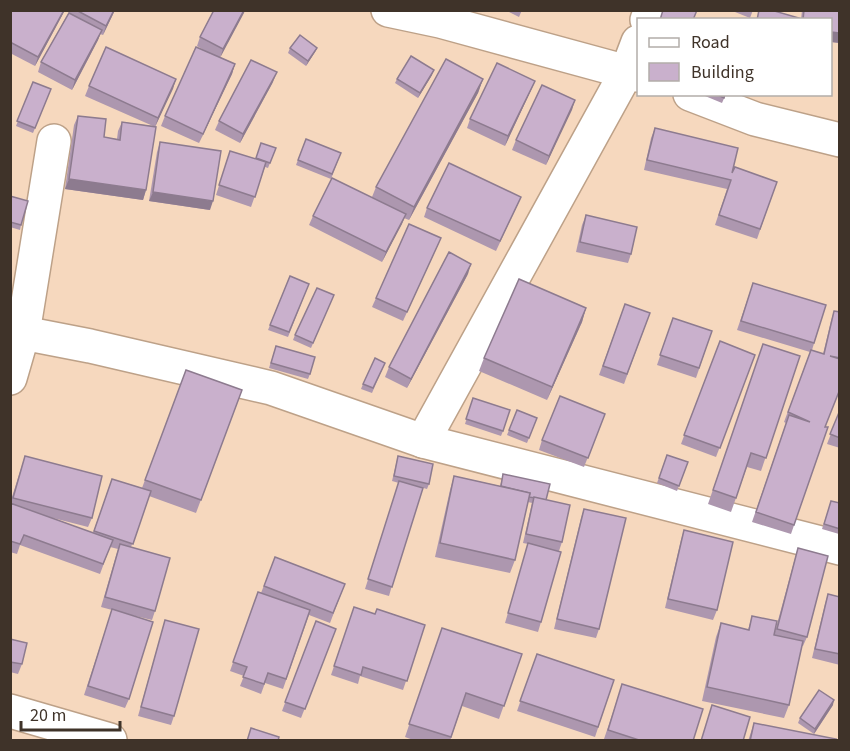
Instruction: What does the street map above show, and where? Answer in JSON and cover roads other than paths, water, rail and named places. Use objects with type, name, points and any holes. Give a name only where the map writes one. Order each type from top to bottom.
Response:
[{"type":"street","points":[[388,10],[635,63],[423,441]]},
{"type":"street","points":[[695,96],[755,119],[840,140]]},
{"type":"street","points":[[10,378],[23,333],[54,141]]},
{"type":"street","points":[[23,333],[90,346],[271,388],[423,441],[840,548]]},
{"type":"street","points":[[10,711],[110,741]]}]
